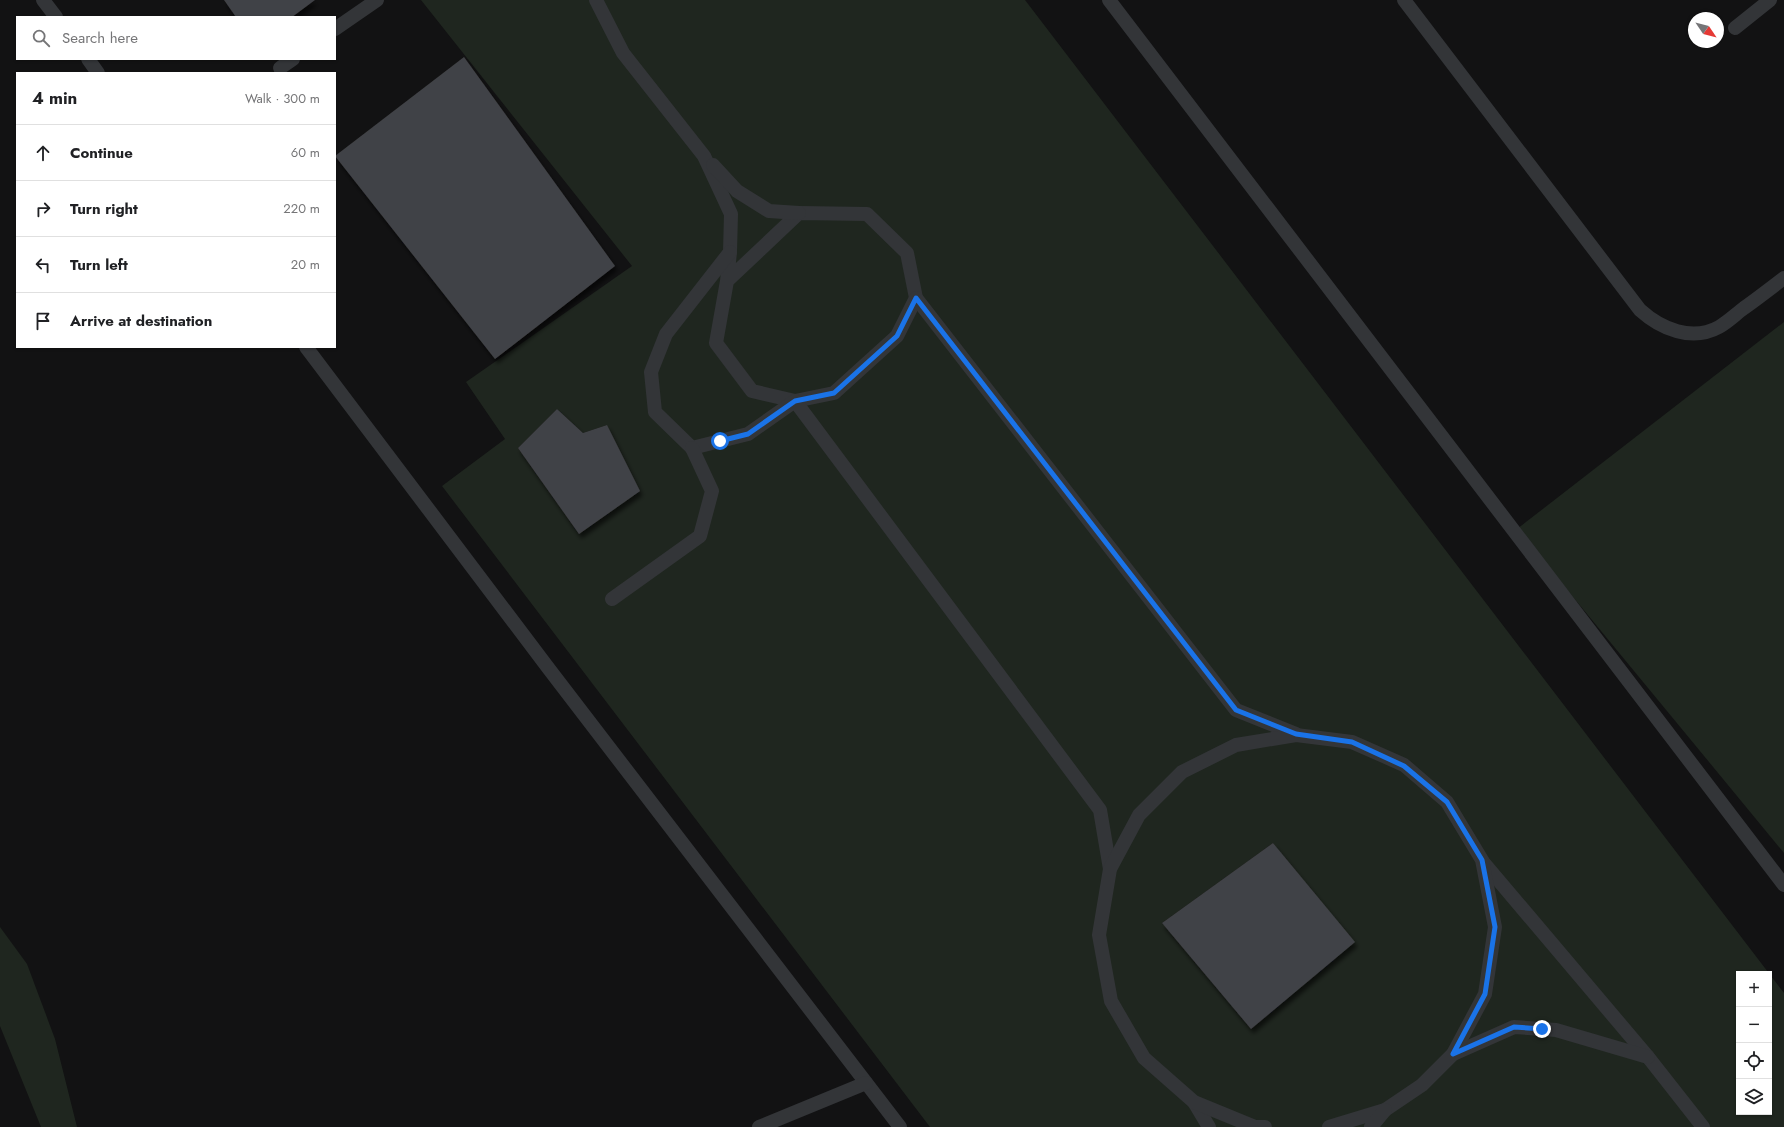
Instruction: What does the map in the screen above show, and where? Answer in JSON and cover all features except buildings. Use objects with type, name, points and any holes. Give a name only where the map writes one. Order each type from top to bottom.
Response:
[{"type":"lane","points":[[43,0],[55,16]]},
{"type":"lane","points":[[336,28],[377,0]]},
{"type":"lane","points":[[596,0],[623,54],[704,156],[737,191],[769,211],[867,214],[907,253],[916,298],[1236,710],[1296,734],[1352,742],[1404,766],[1447,802],[1482,860],[1648,1057],[1703,1127]]},
{"type":"lane","points":[[1109,0],[1784,885]]},
{"type":"lane","points":[[1404,0],[1640,310],[1651,320],[1678,332],[1706,332],[1719,327],[1784,278]]},
{"type":"lane","points":[[1734,28],[1770,0]]},
{"type":"lane","points":[[89,60],[97,72]]},
{"type":"lane","points":[[280,68],[292,60]]},
{"type":"lane","points":[[704,156],[731,214],[730,252],[727,281],[716,343],[752,391],[795,401],[1100,810],[1110,869]]},
{"type":"lane","points":[[727,281],[799,213]]},
{"type":"lane","points":[[612,599],[700,536],[712,491],[692,448],[655,412],[651,372],[666,334],[730,252]]},
{"type":"lane","points":[[692,448],[748,434],[795,401],[834,393],[897,336],[916,298]]},
{"type":"lane","points":[[307,348],[544,663],[900,1127]]},
{"type":"lane","points":[[1209,1127],[1194,1102],[1144,1058],[1111,1001],[1099,935],[1110,869],[1139,815],[1182,772],[1236,745],[1296,734]]},
{"type":"lane","points":[[1371,1127],[1385,1110],[1422,1085],[1453,1054],[1485,994],[1495,927],[1482,860]]},
{"type":"lane","points":[[1453,1054],[1514,1027],[1556,1030],[1648,1057]]},
{"type":"lane","points":[[759,1127],[866,1083]]},
{"type":"lane","points":[[1194,1102],[1255,1127],[1265,1127]]},
{"type":"lane","points":[[1329,1127],[1385,1110]]},
{"type":"shaded area","points":[[421,0],[1025,0],[1767,971],[1736,971],[1736,1115],[1772,1115],[1772,977],[1784,993],[1784,1127],[930,1127],[442,486],[505,439],[466,382],[632,266]],"holes":[[[557,409],[583,433],[607,425],[579,534],[518,448]],[[1273,843],[1354,942],[1251,1029],[1162,923]]]},
{"type":"shaded area","points":[[1784,322],[1784,853],[1517,529]]},
{"type":"shaded area","points":[[0,927],[27,964],[55,1039],[77,1127],[41,1127],[0,1026]]},
{"type":"route","points":[[720,441],[748,434],[795,401],[834,393],[897,336],[916,298],[1236,710],[1296,734],[1352,742],[1404,766],[1447,802],[1482,860],[1495,927],[1485,994],[1453,1054],[1514,1027],[1542,1029]]}]
